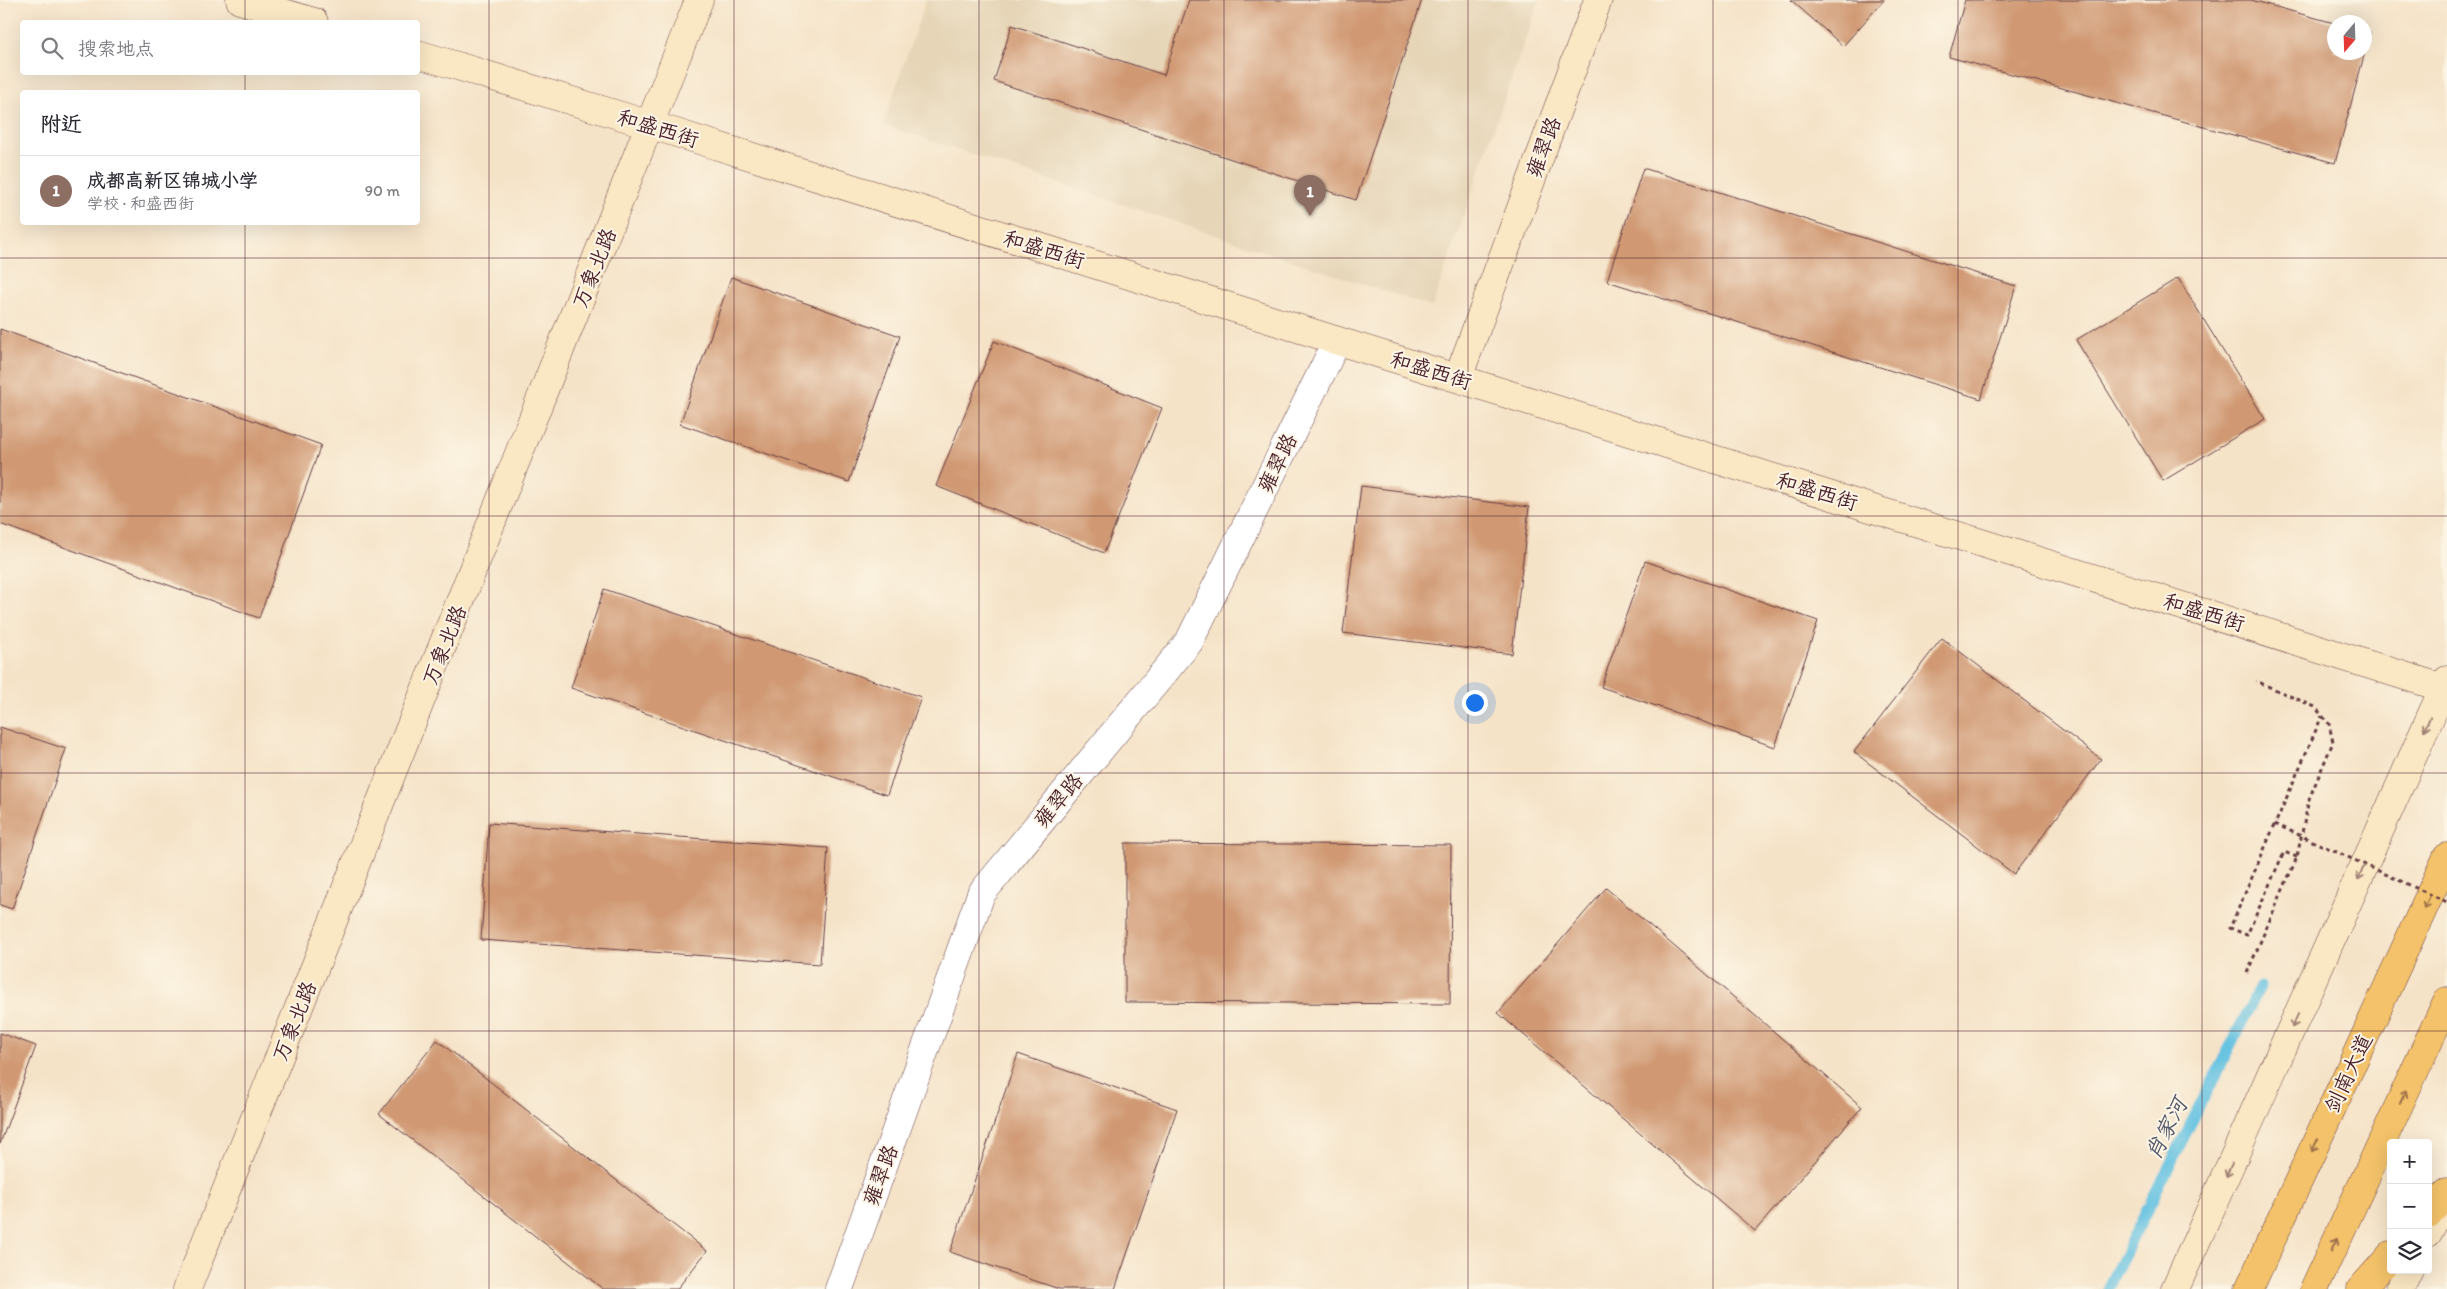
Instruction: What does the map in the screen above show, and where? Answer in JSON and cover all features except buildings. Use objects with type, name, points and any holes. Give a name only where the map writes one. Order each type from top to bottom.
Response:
[{"type":"highway","name":"剑南大道","points":[[2248,1289],[2447,857]]},
{"type":"highway","points":[[2314,1289],[2447,1001]]},
{"type":"highway","points":[[2432,1209],[2447,1192]]},
{"type":"highway","points":[[2361,1289],[2387,1260]]},
{"type":"street","points":[[240,0],[307,20]]},
{"type":"street","name":"万象北路","points":[[187,1289],[651,125],[699,0]]},
{"type":"street","name":"雍翠路","points":[[1458,378],[1598,0]]},
{"type":"street","name":"和盛西街","points":[[420,55],[2445,684]]},
{"type":"street","name":"雍翠路","points":[[839,1289],[981,894],[1189,642],[1337,341]]},
{"type":"street","points":[[2176,1289],[2445,684]]},
{"type":"street","points":[[2431,1229],[2447,1197]]},
{"type":"street","points":[[2400,1289],[2407,1274]]},
{"type":"path","points":[[2247,972],[2297,857],[2308,799],[2333,742],[2329,724],[2315,707],[2256,681]]},
{"type":"path","points":[[2297,857],[2284,852],[2247,935],[2230,928],[2322,716]]},
{"type":"path","points":[[2275,824],[2447,902]]},
{"type":"shaded area","points":[[926,0],[1539,0],[1432,307],[883,125]]},
{"type":"waterway","name":"肖家河","points":[[2107,1289],[2260,987]]},
{"type":"place","name":"成都高新区锦城小学","points":[[1310,216]]}]
